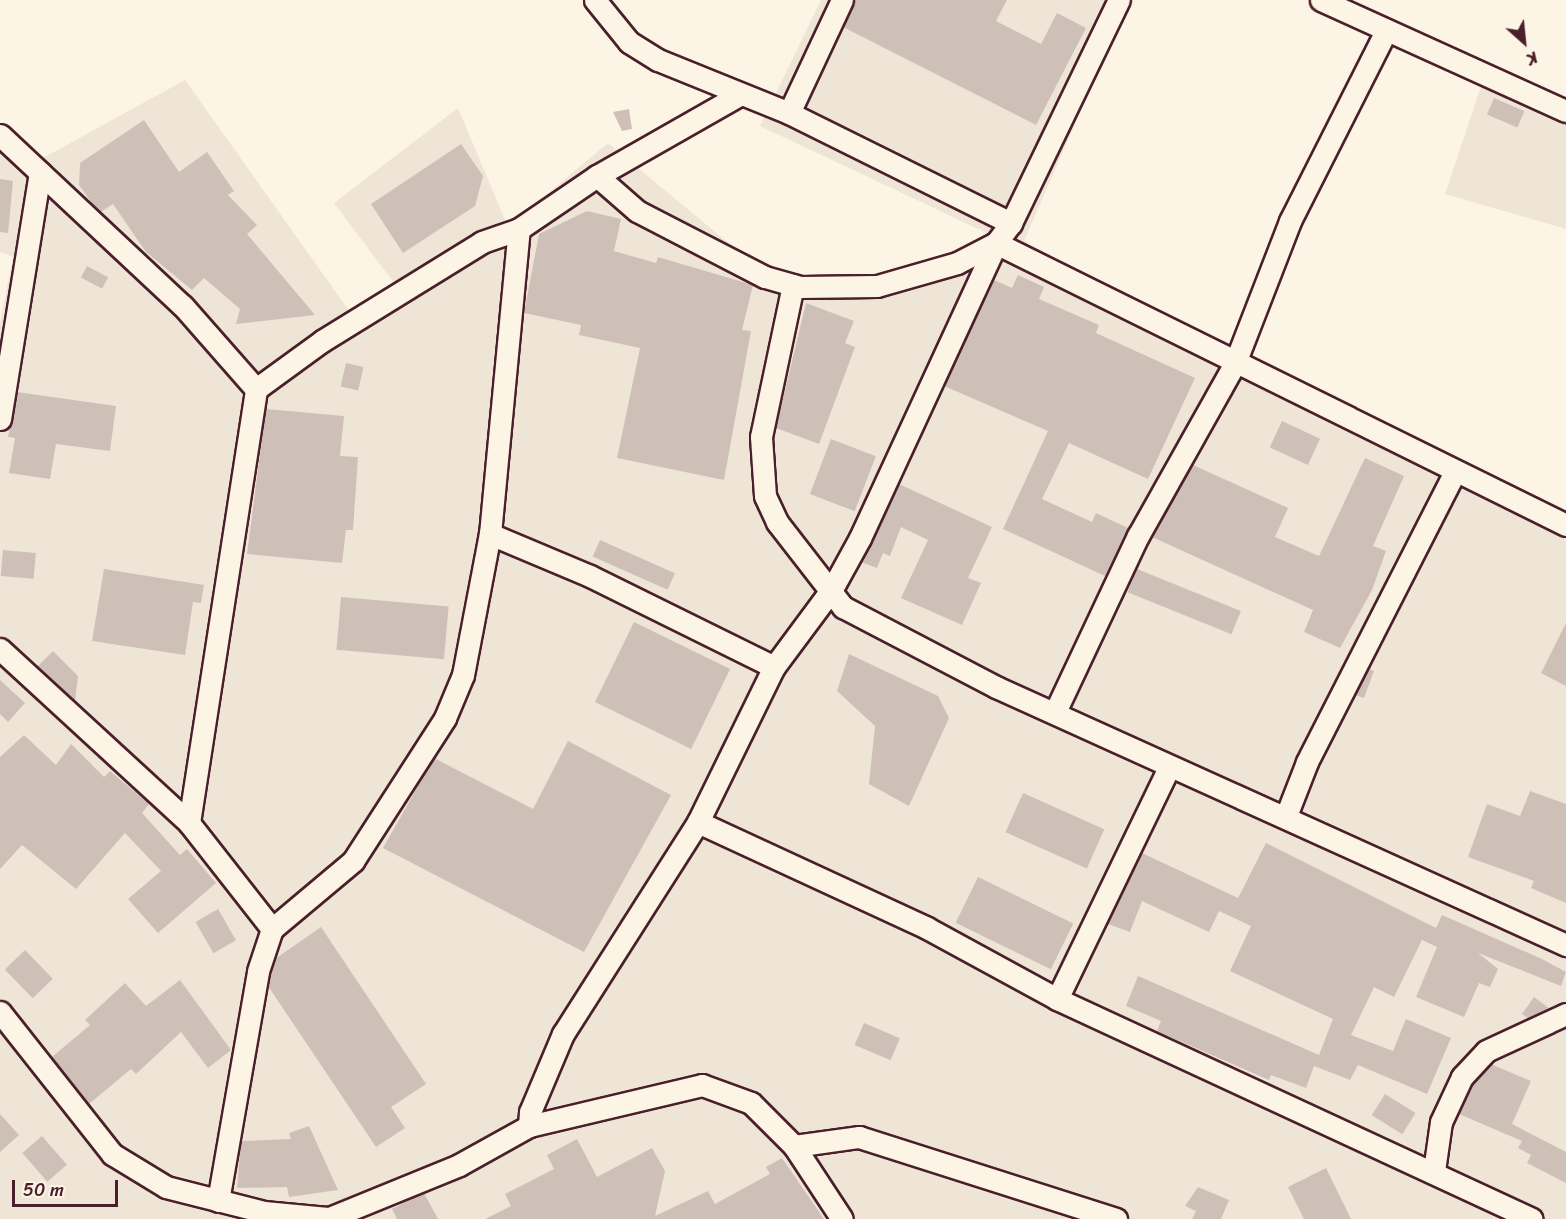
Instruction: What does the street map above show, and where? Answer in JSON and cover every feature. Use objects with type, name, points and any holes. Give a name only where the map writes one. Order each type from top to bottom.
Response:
[{"type":"street","points":[[596,0],[629,42],[737,96],[789,113],[1011,223]]},
{"type":"street","points":[[789,113],[842,0]]},
{"type":"street","points":[[529,1126],[530,1112],[563,1034],[698,822],[774,667],[832,589],[996,243],[1011,223],[1119,0]]},
{"type":"street","points":[[1321,0],[1385,33],[1566,111]]},
{"type":"street","points":[[1055,712],[1138,536],[1235,363],[1290,221],[1385,33]]},
{"type":"street","points":[[189,823],[256,389],[322,341],[482,242],[519,229],[597,176],[737,96]]},
{"type":"street","points":[[0,135],[183,306],[256,389]]},
{"type":"street","points":[[0,419],[40,172]]},
{"type":"street","points":[[597,176],[637,211],[765,278],[793,285],[877,286],[907,280],[996,243],[1454,473],[1566,525]]},
{"type":"street","points":[[218,1201],[258,971],[272,929],[353,861],[445,718],[463,675],[490,534],[519,229]]},
{"type":"street","points":[[793,285],[761,437],[765,496],[777,522],[832,589],[843,608],[1169,767],[1286,816],[1566,945]]},
{"type":"street","points":[[1286,816],[1307,762],[1454,473]]},
{"type":"street","points":[[490,534],[590,576],[774,667]]},
{"type":"street","points":[[0,650],[189,823],[272,929]]},
{"type":"street","points":[[1057,999],[1169,767]]},
{"type":"street","points":[[698,822],[927,928],[1057,999],[1434,1171],[1532,1219]]},
{"type":"street","points":[[0,1012],[112,1154],[166,1187],[218,1201],[327,1219],[459,1165],[529,1126],[702,1085],[751,1103],[794,1146],[842,1219]]},
{"type":"street","points":[[1434,1171],[1441,1122],[1462,1077],[1486,1051],[1566,1014]]},
{"type":"street","points":[[794,1146],[858,1137],[1116,1219]]},
{"type":"shaded area","points":[[821,0],[1129,0],[1024,241],[1202,341],[1566,525],[1566,1219],[0,1219],[0,323],[13,257],[0,252],[0,140],[32,164],[185,80],[355,319],[397,287],[334,203],[458,108],[508,227],[608,143],[784,289],[904,280],[991,235],[760,126]]},
{"type":"shaded area","points":[[1483,80],[1566,108],[1566,229],[1445,194]]},
{"type":"building","points":[[855,0],[1007,0],[996,21],[1041,44],[1057,13],[1086,28],[1036,125],[843,27]]},
{"type":"building","points":[[1494,98],[1524,111],[1517,127],[1487,115]]},
{"type":"building","points":[[629,109],[632,129],[622,131],[613,112]]},
{"type":"building","points":[[144,120],[179,172],[207,152],[234,191],[228,195],[257,225],[247,234],[315,315],[236,324],[240,309],[204,278],[192,290],[146,252],[113,204],[101,212],[92,203],[79,185],[80,163]]},
{"type":"building","points":[[461,144],[483,176],[475,206],[403,253],[371,204]]},
{"type":"building","points":[[0,179],[13,181],[8,233],[0,232]]},
{"type":"building","points":[[587,211],[621,219],[614,251],[656,263],[658,257],[753,285],[742,330],[751,331],[724,480],[617,458],[640,348],[579,335],[581,325],[524,313],[539,234]]},
{"type":"building","points":[[87,266],[108,277],[102,289],[81,277]]},
{"type":"building","points":[[1018,275],[1044,287],[1039,299],[1099,325],[1096,333],[1195,378],[1148,479],[1069,443],[1042,499],[1092,522],[1096,513],[1128,528],[1105,576],[1003,529],[1048,431],[944,386],[994,280],[1012,288]]},
{"type":"building","points":[[806,303],[854,321],[845,343],[855,347],[819,444],[776,428]]},
{"type":"building","points":[[346,363],[364,367],[358,390],[341,386]]},
{"type":"building","points":[[17,392],[116,406],[110,451],[56,444],[50,479],[9,473],[15,438],[8,437]]},
{"type":"building","points":[[266,409],[344,416],[340,456],[358,457],[353,530],[346,530],[342,563],[247,554]]},
{"type":"building","points":[[1282,421],[1320,439],[1308,465],[1270,447]]},
{"type":"building","points":[[831,439],[876,456],[855,511],[810,494]]},
{"type":"building","points":[[1365,458],[1404,476],[1373,546],[1386,551],[1372,590],[1340,648],[1304,632],[1313,610],[1152,537],[1193,465],[1288,508],[1275,537],[1319,556]]},
{"type":"building","points":[[899,484],[992,527],[968,578],[981,583],[962,625],[901,598],[928,540],[901,527],[890,556],[883,553],[877,568],[861,562]]},
{"type":"building","points":[[600,540],[675,573],[668,590],[593,556]]},
{"type":"building","points":[[3,550],[36,553],[34,579],[1,576]]},
{"type":"building","points":[[104,569],[204,585],[201,603],[193,602],[185,655],[92,641]]},
{"type":"building","points":[[1137,569],[1241,611],[1231,634],[1128,592]]},
{"type":"building","points":[[341,597],[449,606],[444,659],[336,650]]},
{"type":"building","points":[[634,622],[730,669],[691,749],[595,702]]},
{"type":"building","points":[[1566,623],[1566,686],[1541,673]]},
{"type":"building","points":[[53,651],[78,676],[75,701],[38,666]]},
{"type":"building","points":[[849,654],[938,696],[949,718],[909,806],[869,784],[875,726],[837,691]]},
{"type":"building","points":[[1369,669],[1374,671],[1364,698],[1355,695]]},
{"type":"building","points":[[0,680],[25,703],[8,722],[0,714]]},
{"type":"building","points":[[24,735],[56,765],[71,744],[104,777],[110,771],[149,804],[142,813],[180,855],[187,849],[216,883],[158,933],[128,899],[161,871],[125,833],[76,889],[22,845],[0,869],[0,757]]},
{"type":"building","points":[[568,741],[671,795],[584,952],[383,848],[434,758],[533,809]]},
{"type":"building","points":[[1530,791],[1566,804],[1566,903],[1531,888],[1534,881],[1468,857],[1487,804],[1520,816]]},
{"type":"building","points":[[1023,793],[1104,829],[1087,868],[1006,832]]},
{"type":"building","points":[[1266,843],[1436,928],[1442,915],[1542,959],[1566,972],[1561,986],[1478,953],[1498,969],[1490,987],[1479,983],[1464,1017],[1416,997],[1437,947],[1422,940],[1394,997],[1374,987],[1351,1035],[1393,1051],[1406,1019],[1451,1038],[1427,1094],[1358,1065],[1350,1080],[1314,1066],[1306,1088],[1271,1075],[1269,1080],[1157,1031],[1161,1021],[1126,1006],[1138,976],[1319,1055],[1333,1019],[1230,971],[1251,926],[1219,911],[1209,932],[1142,901],[1130,932],[1108,924],[1142,853],[1238,898]]},
{"type":"building","points":[[978,877],[1073,923],[1051,969],[956,923]]},
{"type":"building","points":[[218,909],[236,940],[213,953],[195,922]]},
{"type":"building","points":[[321,927],[426,1084],[391,1107],[405,1128],[376,1147],[268,986],[275,959]]},
{"type":"building","points":[[25,950],[53,979],[33,998],[5,969]]},
{"type":"building","points":[[180,980],[231,1050],[208,1068],[181,1032],[136,1074],[131,1069],[89,1104],[52,1057],[90,1025],[85,1020],[125,983],[146,1006]]},
{"type":"building","points":[[1534,997],[1549,1008],[1528,1018],[1522,1014]]},
{"type":"building","points":[[864,1023],[900,1038],[891,1060],[855,1045]]},
{"type":"building","points":[[1491,1064],[1531,1081],[1512,1124],[1566,1152],[1566,1183],[1527,1163],[1531,1155],[1518,1148],[1522,1141],[1459,1114],[1473,1084]]},
{"type":"building","points":[[1385,1094],[1416,1113],[1402,1134],[1372,1115]]},
{"type":"building","points":[[0,1114],[19,1135],[0,1152]]},
{"type":"building","points":[[309,1126],[338,1190],[289,1197],[287,1187],[237,1188],[241,1141],[291,1139],[289,1133]]},
{"type":"building","points":[[42,1136],[67,1165],[47,1182],[22,1153]]},
{"type":"building","points":[[577,1139],[597,1177],[652,1148],[665,1171],[655,1216],[708,1191],[715,1204],[770,1174],[766,1167],[782,1158],[824,1219],[485,1219],[511,1206],[505,1194],[554,1169],[547,1155]]},
{"type":"building","points":[[1326,1168],[1351,1219],[1304,1219],[1288,1187]]},
{"type":"building","points":[[1198,1187],[1229,1200],[1221,1219],[1192,1219],[1196,1211],[1185,1206]]},
{"type":"building","points":[[424,1193],[438,1219],[397,1219],[392,1209]]}]
